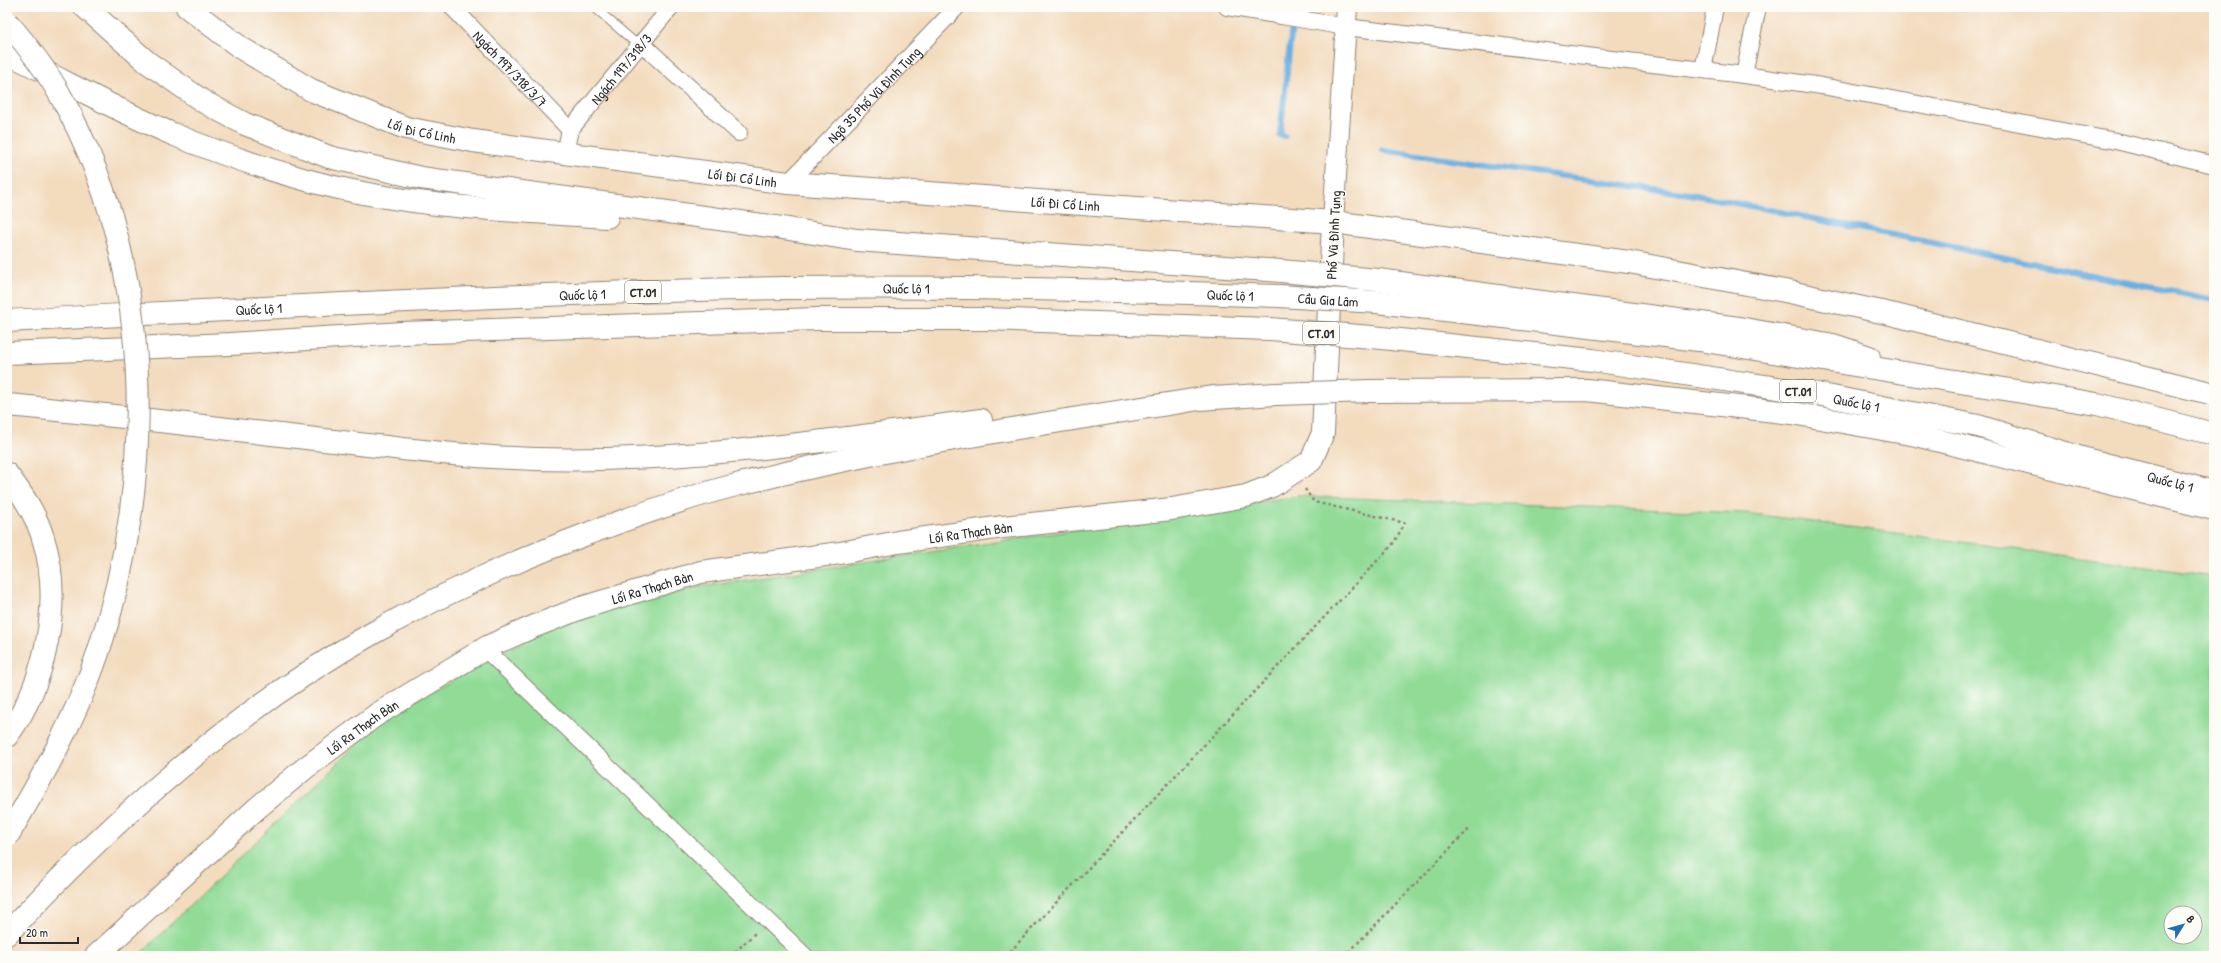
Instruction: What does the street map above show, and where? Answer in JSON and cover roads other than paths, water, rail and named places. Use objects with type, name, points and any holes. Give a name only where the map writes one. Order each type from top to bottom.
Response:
[{"type":"main road","points":[[85,7],[147,62],[204,102],[245,124],[329,157],[421,178],[770,226],[857,240],[1281,271],[1378,280],[1634,313],[1833,345],[1931,379]]},
{"type":"main road","name":"Lối Đi Cổ Linh","points":[[187,7],[241,48],[312,90],[406,128],[473,142],[567,141],[788,182],[1333,222],[1629,262],[1790,292],[1895,315],[2214,394]]},
{"type":"main road","points":[[7,22],[30,49],[58,92],[88,153],[104,195],[123,271],[135,350],[138,406],[137,450],[130,521],[124,560],[108,620],[87,682],[55,753],[7,837]]},
{"type":"main road","points":[[7,53],[173,134],[215,151],[304,180],[388,198],[471,207],[770,226]]},
{"type":"main road","name":"Phố Vũ Đình Tụng","points":[[1303,466],[1323,433],[1333,222]]},
{"type":"main road","name":"Quốc lộ 1","points":[[7,321],[525,296],[787,288],[1041,288],[1279,296]]},
{"type":"main road","name":"Cầu Gia Lâm","points":[[1279,296],[1377,302],[1699,340],[1931,379]]},
{"type":"main road","name":"Quốc lộ 1","points":[[7,353],[230,344],[402,333],[818,319],[984,319],[1270,329],[1372,337],[1592,360],[1818,394],[1978,426],[2085,459],[2214,492]]},
{"type":"main road","name":"CT.01","points":[[1931,379],[2097,404],[2214,434]]},
{"type":"main road","points":[[7,405],[99,413],[425,452],[538,459],[616,459],[663,457],[748,450],[1022,414],[1213,397],[1370,391],[1587,390],[1792,413],[1916,435],[2214,510]]},
{"type":"main road","points":[[7,934],[116,826],[233,726],[318,666],[370,634],[444,594],[495,570],[554,546],[654,510],[731,487],[865,457],[996,431],[1213,397]]},
{"type":"main road","name":"Lối Ra Thạch Bàn","points":[[96,956],[256,809],[304,769],[376,714],[484,648],[581,608],[701,572],[840,553],[898,542],[1003,527],[1172,509],[1246,496],[1272,486],[1303,466]]},
{"type":"main road","points":[[7,474],[25,498],[43,537],[51,580],[51,615],[46,645],[31,697],[7,736]]},
{"type":"street","name":"Ngách 197/318/3","points":[[567,141],[671,7]]},
{"type":"street","name":"Ngõ 35 Phố Vũ Đình Tụng","points":[[788,182],[957,7]]},
{"type":"street","points":[[1227,7],[1282,11],[1338,25],[1822,86],[2116,140],[2214,165]]},
{"type":"street","name":"Phố Vũ Đình Tụng","points":[[1333,222],[1338,25],[1347,7]]},
{"type":"street","points":[[1703,70],[1715,7]]},
{"type":"street","points":[[1744,75],[1758,7]]},
{"type":"street","name":"Ngách 197/318/3/7","points":[[454,8],[567,141]]},
{"type":"street","points":[[640,45],[739,133]]},
{"type":"street","points":[[484,648],[805,956]]},
{"type":"lane","points":[[594,7],[640,45]]},
{"type":"waterway","points":[[1285,136],[1280,135],[1294,7]]},
{"type":"waterway","points":[[1382,150],[1696,195],[2214,300]]}]
